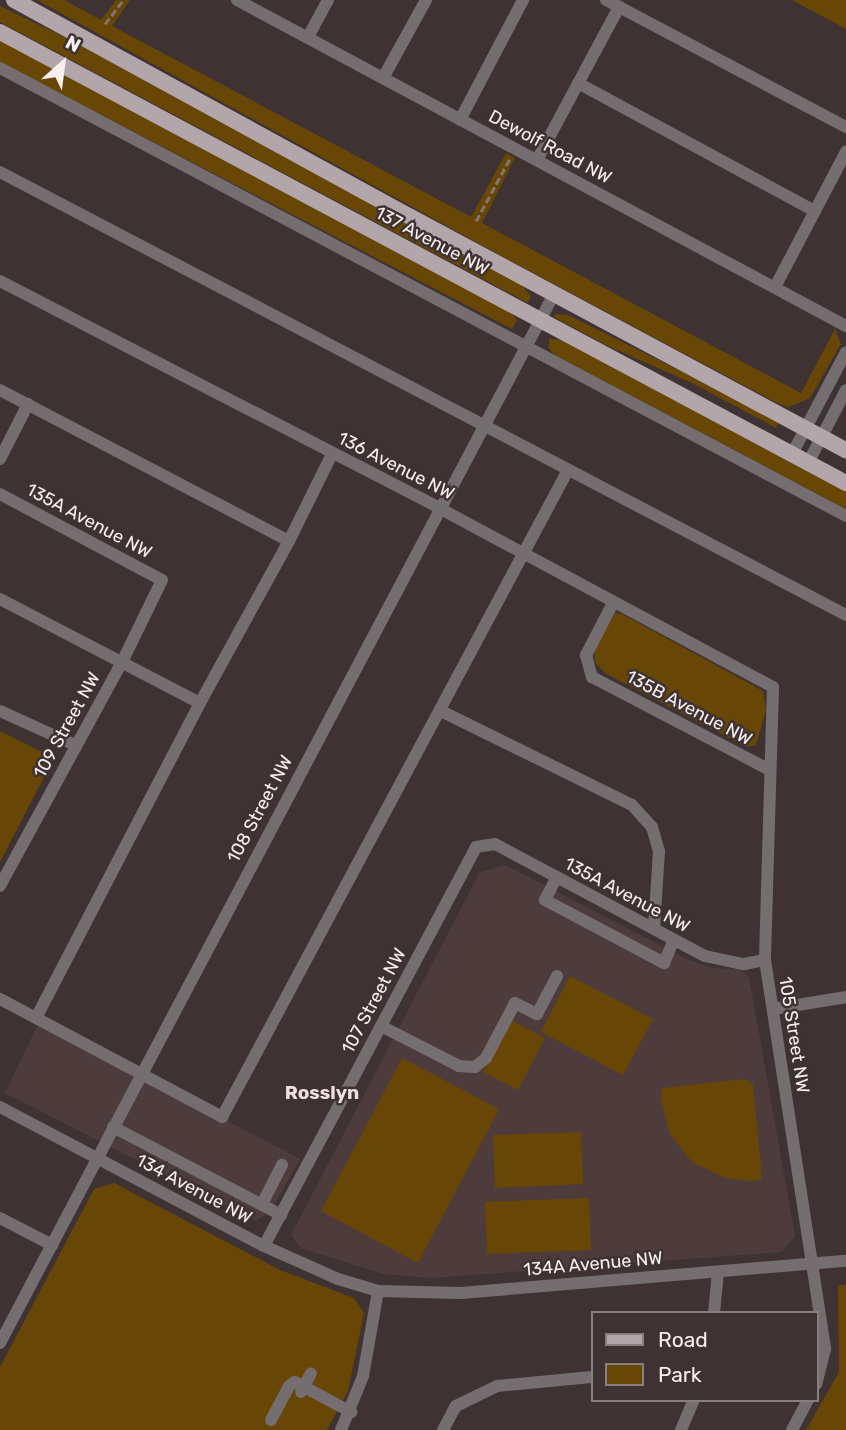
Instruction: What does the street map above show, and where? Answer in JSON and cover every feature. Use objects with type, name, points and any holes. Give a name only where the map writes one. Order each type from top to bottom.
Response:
[{"type":"main road","name":"137 Avenue NW","points":[[14,0],[846,450]]},
{"type":"main road","name":"137 Avenue NW","points":[[0,32],[846,484]]},
{"type":"street","name":"Dewolf Road NW","points":[[237,0],[846,326]]},
{"type":"street","points":[[308,37],[328,0]]},
{"type":"street","points":[[383,78],[426,0]]},
{"type":"street","points":[[460,120],[523,0]]},
{"type":"street","points":[[606,0],[846,127]]},
{"type":"street","points":[[537,160],[619,7]]},
{"type":"street","points":[[0,68],[846,516]]},
{"type":"street","points":[[578,83],[815,211]]},
{"type":"street","points":[[775,287],[846,152]]},
{"type":"street","points":[[0,172],[846,615]]},
{"type":"street","name":"136 Avenue NW","points":[[0,281],[439,508],[773,687]]},
{"type":"street","name":"108 Street NW","points":[[0,1343],[554,294]]},
{"type":"street","points":[[792,454],[846,352]]},
{"type":"street","points":[[0,390],[289,541]]},
{"type":"street","points":[[808,463],[846,390]]},
{"type":"street","points":[[0,458],[28,404]]},
{"type":"street","points":[[36,1018],[200,703],[289,541],[332,454]]},
{"type":"street","points":[[0,999],[222,1117],[441,711],[521,553],[568,470]]},
{"type":"street","name":"135A Avenue NW","points":[[0,494],[162,579]]},
{"type":"street","name":"109 Street NW","points":[[0,886],[122,662],[162,579]]},
{"type":"street","points":[[0,599],[200,703]]},
{"type":"street","name":"135B Avenue NW","points":[[614,603],[586,655],[592,677],[771,770]]},
{"type":"street","name":"105 Street NW","points":[[773,687],[765,960],[825,1349],[818,1376]]},
{"type":"street","points":[[0,711],[75,746]]},
{"type":"street","points":[[441,711],[632,805],[652,827],[659,851],[654,929]]},
{"type":"street","name":"135A Avenue NW","points":[[476,847],[495,844],[705,956],[744,964],[765,960]]},
{"type":"street","name":"107 Street NW","points":[[264,1246],[476,847]]},
{"type":"street","points":[[557,877],[545,900],[664,963],[674,940]]},
{"type":"street","points":[[381,1026],[459,1066],[475,1067],[486,1058],[515,1003],[537,1014],[557,975]]},
{"type":"street","points":[[773,1009],[846,997]]},
{"type":"street","name":"134 Avenue NW","points":[[0,1107],[264,1246],[338,1279],[378,1291]]},
{"type":"street","points":[[113,1127],[281,1215]]},
{"type":"street","points":[[262,1204],[282,1165]]},
{"type":"street","points":[[0,1218],[52,1245]]},
{"type":"street","name":"134A Avenue NW","points":[[378,1291],[461,1293],[846,1261]]},
{"type":"street","points":[[714,1311],[718,1272]]},
{"type":"street","points":[[341,1430],[351,1412],[363,1376],[378,1291]]},
{"type":"street","points":[[302,1389],[311,1373]]},
{"type":"street","points":[[443,1430],[456,1406],[497,1385],[590,1377]]},
{"type":"street","points":[[271,1420],[289,1386],[295,1382],[302,1389],[351,1412]]},
{"type":"street","points":[[681,1430],[693,1402]]},
{"type":"street","points":[[792,1430],[807,1402]]},
{"type":"path","points":[[105,24],[123,0]]},
{"type":"path","points":[[476,222],[514,149]]},
{"type":"shaded area","points":[[505,865],[689,960],[712,968],[738,969],[749,977],[795,1236],[782,1252],[432,1278],[383,1274],[301,1248],[291,1235],[480,872]]},
{"type":"shaded area","points":[[39,1022],[300,1159],[270,1212],[256,1221],[5,1093]]},
{"type":"green space","points":[[37,0],[64,0],[101,20],[116,0],[130,0],[112,26],[471,217],[506,153],[515,158],[482,223],[801,393],[835,329],[841,344],[810,398],[789,407],[777,403],[505,258]]},
{"type":"green space","points":[[792,0],[846,0],[846,29]]},
{"type":"green space","points":[[0,6],[118,63],[318,175],[519,282],[531,296],[528,303],[0,22]]},
{"type":"green space","points":[[0,40],[511,313],[517,320],[512,329],[0,62]]},
{"type":"green space","points":[[555,314],[568,315],[779,422],[776,428],[694,384],[608,346],[554,317]]},
{"type":"green space","points":[[549,339],[562,340],[846,492],[846,509],[555,355],[549,349]]},
{"type":"green space","points":[[615,613],[622,614],[763,691],[766,710],[756,745],[746,747],[605,673],[595,662],[594,646]]},
{"type":"green space","points":[[0,731],[54,758],[0,862]]},
{"type":"green space","points":[[570,976],[653,1019],[623,1075],[541,1032]]},
{"type":"green space","points":[[511,1020],[545,1038],[518,1090],[483,1072]]},
{"type":"green space","points":[[402,1058],[499,1109],[418,1263],[321,1211]]},
{"type":"green space","points":[[745,1079],[753,1085],[762,1179],[750,1181],[725,1178],[692,1162],[670,1134],[661,1100],[662,1088]]},
{"type":"green space","points":[[581,1132],[583,1184],[495,1188],[493,1135]]},
{"type":"green space","points":[[114,1183],[280,1270],[354,1298],[364,1313],[348,1391],[327,1430],[0,1430],[0,1367],[94,1189]]},
{"type":"green space","points":[[589,1198],[591,1250],[487,1254],[485,1202]]},
{"type":"green space","points":[[838,1285],[846,1285],[846,1430],[806,1430],[839,1372]]},
{"type":"district","name":"Rosslyn","points":[[322,1093]]}]
